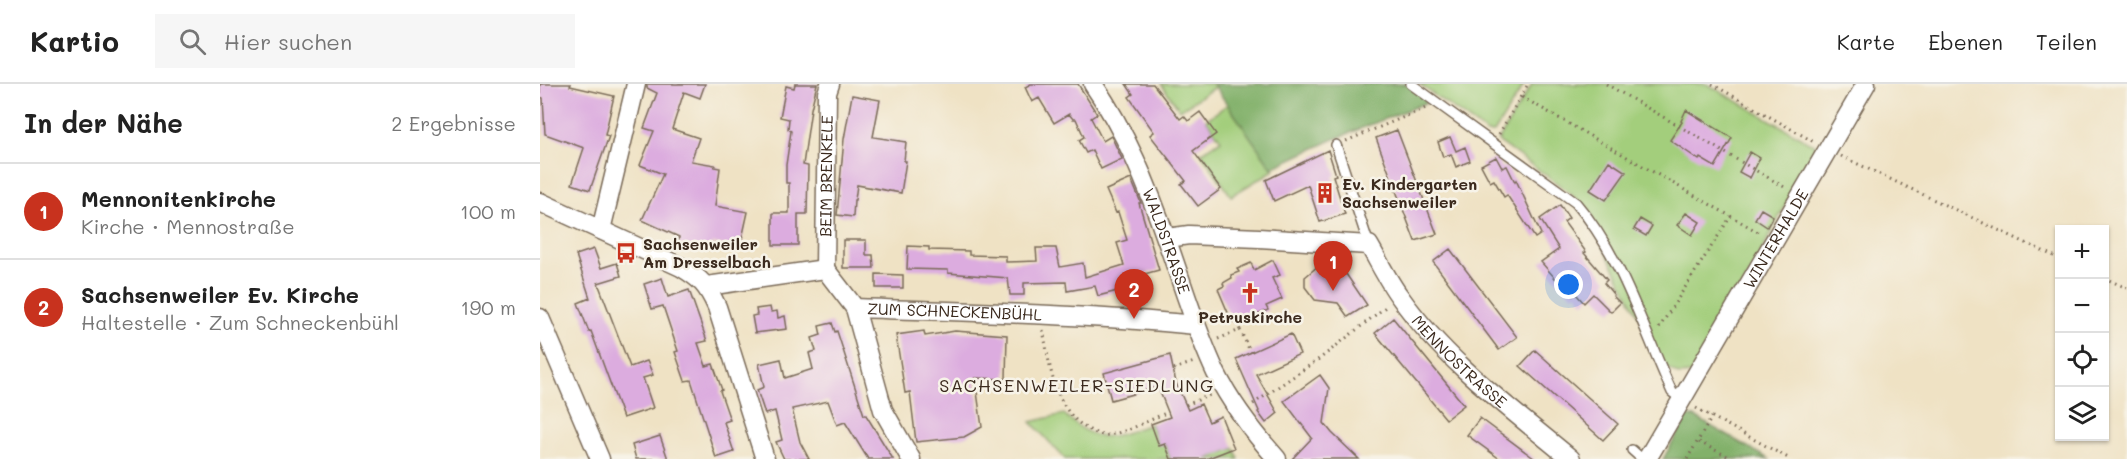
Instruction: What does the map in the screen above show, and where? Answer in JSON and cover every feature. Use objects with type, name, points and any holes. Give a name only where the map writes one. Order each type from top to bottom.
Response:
[{"type":"street","name":"BEIM BRENKELE","points":[[825,269],[824,189],[827,93],[830,84]]},
{"type":"street","name":"WALDSTRASSE","points":[[1094,84],[1109,107],[1131,150],[1167,238],[1196,325],[1209,348],[1226,389],[1252,430],[1277,459]]},
{"type":"street","name":"WINTERHALDE","points":[[1639,455],[1683,395],[1866,84]]},
{"type":"street","points":[[601,230],[636,87]]},
{"type":"street","points":[[540,202],[681,267],[707,286],[717,307],[765,459]]},
{"type":"street","points":[[1167,238],[1189,235],[1229,242],[1369,245]]},
{"type":"street","name":"MENNOSTRASSE","points":[[1369,245],[1399,296],[1429,333],[1468,372],[1571,459]]},
{"type":"street","points":[[707,286],[825,269]]},
{"type":"street","name":"ZUM SCHNECKENBÜHL","points":[[825,269],[855,308],[1040,314],[1196,325]]},
{"type":"street","points":[[855,308],[884,410],[911,459]]},
{"type":"street","points":[[540,318],[600,459]]},
{"type":"lane","points":[[1411,84],[1576,203],[1590,219],[1619,266],[1672,392],[1683,395]]},
{"type":"lane","name":"MENNOSTRASSE","points":[[1336,145],[1369,245]]},
{"type":"lane","points":[[1639,455],[1642,459]]},
{"type":"path","points":[[1494,142],[1528,84]]},
{"type":"path","points":[[1606,84],[1800,197]]},
{"type":"path","points":[[1712,84],[1827,150],[2055,257]]},
{"type":"path","points":[[1521,97],[1774,241]]},
{"type":"path","points":[[1336,145],[1438,103]]},
{"type":"path","points":[[1650,341],[1731,216]]},
{"type":"path","points":[[2106,279],[2127,288]]},
{"type":"path","points":[[1250,406],[1322,357],[1399,296]]},
{"type":"path","points":[[1236,320],[1251,353]]},
{"type":"path","points":[[1043,328],[1052,376],[1067,412],[1080,424],[1096,433],[1108,435],[1168,412]]},
{"type":"path","points":[[1227,336],[1240,330]]},
{"type":"path","points":[[1174,369],[1209,348]]},
{"type":"path","points":[[1187,410],[1186,405],[1226,389]]},
{"type":"path","points":[[1683,395],[1712,417],[1790,459]]},
{"type":"path","points":[[1687,459],[1712,417]]},
{"type":"path","points":[[1698,442],[1732,459]]},
{"type":"green space","points":[[1161,84],[1213,84],[1215,87],[1180,110]]},
{"type":"green space","points":[[1213,84],[1406,84],[1430,101],[1332,140],[1272,168]]},
{"type":"green space","points":[[1419,84],[1524,85],[1494,133],[1487,133]]},
{"type":"green space","points":[[1532,84],[1707,84],[1816,146],[1750,273],[1692,374],[1679,375],[1665,367],[1580,202],[1498,141]]},
{"type":"green space","points":[[1228,104],[1274,170],[1231,196],[1201,153],[1221,140],[1206,120]]},
{"type":"green space","points":[[1064,414],[1087,431],[1105,437],[1151,424],[1159,445],[1165,444],[1171,459],[1065,459],[1031,422]]},
{"type":"green space","points":[[1688,416],[1695,417],[1769,459],[1663,459]]},
{"type":"green space","points":[[1234,448],[1239,459],[1206,459]]},
{"type":"building","points":[[540,84],[571,84],[570,86],[614,96],[605,135],[609,136],[590,190],[572,184],[584,148],[545,134]]},
{"type":"building","points":[[647,84],[705,84],[700,98],[684,92],[672,129],[699,138],[691,161],[720,168],[715,206],[748,212],[740,248],[712,243],[711,250],[678,245],[679,237],[642,220],[663,174],[640,165],[654,131],[644,128],[657,93],[647,88]]},
{"type":"building","points":[[795,84],[817,84],[803,165],[808,166],[807,214],[798,214],[798,245],[773,245],[773,213],[789,213],[789,183],[786,183],[786,165],[791,131],[788,129],[789,119],[780,117],[786,86],[794,88]]},
{"type":"building","points":[[1031,84],[1078,84],[1097,114],[1091,118],[1103,141],[1111,136],[1122,159],[1101,169],[1092,150],[1086,153],[1079,140],[1084,137],[1076,119],[1069,114],[1054,123],[1039,98],[1032,102],[1025,87]]},
{"type":"building","points":[[1126,84],[1153,84],[1180,119],[1184,116],[1188,121],[1200,112],[1216,134],[1193,151],[1221,189],[1198,206],[1181,184],[1186,181],[1150,135],[1154,132],[1129,97],[1133,94]]},
{"type":"building","points":[[852,95],[880,100],[873,137],[906,142],[904,161],[906,161],[901,193],[857,185],[853,217],[837,215],[844,139]]},
{"type":"building","points":[[1686,110],[1732,138],[1715,167],[1700,158],[1699,160],[1670,140],[1682,122]]},
{"type":"building","points":[[1397,130],[1437,234],[1415,241],[1376,138]]},
{"type":"building","points":[[1450,137],[1456,151],[1465,147],[1470,161],[1456,167],[1451,154],[1443,157],[1438,142]]},
{"type":"building","name":"Ev. Kindergarten Sachsenweiler","points":[[1328,150],[1336,175],[1333,176],[1345,214],[1320,222],[1308,185],[1274,201],[1266,180]]},
{"type":"building","points":[[1750,152],[1760,158],[1750,178],[1739,172]]},
{"type":"building","points":[[1496,157],[1502,168],[1507,166],[1515,182],[1516,180],[1541,234],[1535,238],[1507,195],[1504,197],[1494,180],[1490,182],[1481,165]]},
{"type":"building","points":[[1609,161],[1626,172],[1606,200],[1590,190]]},
{"type":"building","points":[[1131,179],[1141,203],[1139,203],[1159,270],[1130,278],[1133,287],[1098,296],[1095,286],[1067,291],[1066,282],[1024,283],[1024,295],[1010,295],[1008,278],[948,273],[948,270],[907,269],[908,246],[929,247],[929,250],[969,251],[969,255],[1006,256],[1006,262],[1037,261],[1036,248],[1056,248],[1060,267],[1083,263],[1085,277],[1124,265],[1117,243],[1127,240],[1118,212],[1116,213],[1106,190]]},
{"type":"building","points":[[1560,205],[1569,218],[1564,222],[1586,252],[1584,253],[1607,280],[1604,283],[1620,303],[1611,312],[1593,294],[1584,303],[1576,294],[1573,296],[1541,262],[1559,249],[1540,219]]},
{"type":"building","points":[[1761,209],[1773,216],[1767,227],[1755,219]]},
{"type":"building","points":[[1686,213],[1700,222],[1692,235],[1677,225]]},
{"type":"building","points":[[1640,219],[1652,226],[1646,236],[1634,229]]},
{"type":"building","points":[[843,240],[866,240],[866,255],[873,255],[874,268],[843,268]]},
{"type":"building","points":[[594,249],[601,268],[617,263],[621,276],[598,283],[630,367],[647,361],[653,375],[643,378],[653,408],[623,418],[591,331],[589,332],[578,303],[590,298],[576,255]]},
{"type":"building","points":[[1450,249],[1517,337],[1499,350],[1433,262]]},
{"type":"building","name":"Petruskirche","points":[[1273,260],[1280,275],[1272,278],[1282,299],[1266,306],[1268,310],[1242,322],[1240,319],[1232,322],[1218,289],[1232,278],[1231,275],[1239,272],[1237,269],[1251,263],[1254,270]]},
{"type":"building","points":[[1318,266],[1342,268],[1367,305],[1348,317],[1338,303],[1315,300],[1305,287],[1305,277]]},
{"type":"building","points":[[876,274],[903,275],[903,288],[876,288]]},
{"type":"building","points":[[662,278],[668,297],[689,290],[707,341],[698,343],[706,366],[713,364],[722,390],[720,391],[730,420],[724,422],[734,452],[716,458],[691,380],[685,381],[663,306],[652,309],[644,284]]},
{"type":"building","points":[[770,307],[771,312],[777,311],[778,318],[785,316],[787,329],[755,333],[752,316],[757,315],[756,309]]},
{"type":"building","points":[[1393,318],[1464,405],[1446,419],[1375,333]]},
{"type":"building","points":[[832,323],[835,332],[837,331],[864,415],[893,459],[868,459],[845,422],[837,425],[828,401],[792,409],[800,442],[809,459],[784,459],[776,442],[782,440],[775,411],[765,414],[757,390],[764,387],[759,364],[781,359],[785,378],[813,369],[809,353],[816,351],[812,338],[821,335],[819,326]]},
{"type":"building","points":[[924,331],[925,336],[955,331],[1007,335],[1006,379],[975,378],[982,427],[964,437],[916,442],[910,392],[905,393],[896,335]]},
{"type":"building","points":[[1291,334],[1300,354],[1256,374],[1278,413],[1266,423],[1258,412],[1236,359]]},
{"type":"building","points":[[1535,350],[1618,424],[1603,440],[1520,366]]},
{"type":"building","points":[[1170,355],[1176,383],[1188,410],[1201,404],[1209,422],[1221,416],[1234,448],[1206,459],[1171,459],[1165,444],[1159,446],[1151,424],[1170,417],[1158,387],[1111,400],[1104,373]]},
{"type":"building","points":[[1320,375],[1329,388],[1324,423],[1359,459],[1292,459],[1312,438],[1284,401]]},
{"type":"building","points":[[1480,418],[1535,459],[1500,459],[1467,435]]},
{"type":"building","points":[[660,436],[668,459],[636,459],[632,445]]},
{"type":"place","name":"Ev. Kindergarten Sachsenweiler","points":[[1325,193]]},
{"type":"place","name":"Sachsenweiler Am Dresselbach","points":[[626,253]]},
{"type":"place","name":"Mennonitenkirche","points":[[1333,291]]},
{"type":"place","name":"Petruskirche","points":[[1250,293]]},
{"type":"place","name":"Sachsenweiler Ev. Kirche","points":[[1134,319]]},
{"type":"district","name":"SACHSENWEILER-SIEDLUNG","points":[[1077,386]]}]
